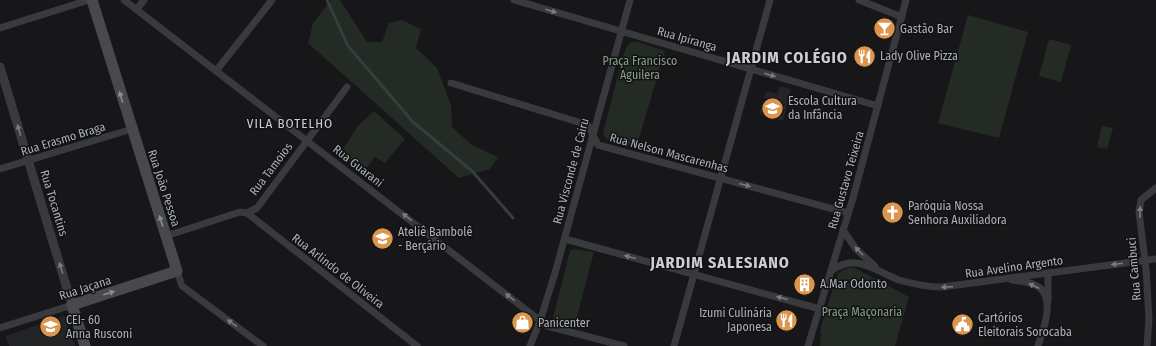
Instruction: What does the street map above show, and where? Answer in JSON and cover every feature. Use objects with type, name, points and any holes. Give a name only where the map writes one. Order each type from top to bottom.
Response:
[{"type":"main road","name":"Rua João Pessoa","points":[[90,0],[177,271]]},
{"type":"main road","name":"Rua Jaçana","points":[[72,305],[177,271]]},
{"type":"main road","name":"Rua Tocantins","points":[[72,305],[85,346]]},
{"type":"street","points":[[0,28],[90,0]]},
{"type":"street","name":"Rua Guarani","points":[[124,0],[547,326],[624,346]]},
{"type":"street","points":[[136,9],[144,0]]},
{"type":"street","points":[[216,71],[272,0]]},
{"type":"street","name":"Rua Ipiranga","points":[[514,0],[878,106]]},
{"type":"street","name":"Rua Visconde de Cairu","points":[[530,346],[540,320],[564,239],[592,133],[630,0]]},
{"type":"street","points":[[674,346],[722,178],[770,0]]},
{"type":"street","points":[[859,0],[902,17]]},
{"type":"street","name":"Rua Gustavo Teixeira","points":[[810,345],[878,106],[906,0]]},
{"type":"street","name":"Rua Tocantins","points":[[0,67],[72,305]]},
{"type":"street","name":"Rua Nelson Mascarenhas","points":[[451,82],[588,125],[598,145],[848,213]]},
{"type":"street","name":"Rua Tamoios","points":[[247,214],[256,208],[347,87]]},
{"type":"street","name":"Rua Erasmo Braga","points":[[0,169],[132,130]]},
{"type":"street","name":"Rua Cambuci","points":[[1147,346],[1149,319],[1145,260],[1139,212],[1141,200],[1156,188]]},
{"type":"street","points":[[166,236],[240,212],[247,214]]},
{"type":"street","name":"Rua Arlindo de Oliveira","points":[[247,214],[417,346]]},
{"type":"street","name":"Rua Avelino Argento","points":[[843,230],[856,249],[878,269]]},
{"type":"street","points":[[564,239],[820,309]]},
{"type":"street","name":"Rua Avelino Argento","points":[[831,271],[840,264],[853,262],[878,269],[904,281],[934,287],[965,286],[1006,278],[1156,259]]},
{"type":"street","name":"Rua João Pessoa","points":[[177,271],[182,286],[263,346]]},
{"type":"street","points":[[1038,346],[1042,335],[1048,305],[1048,273]]},
{"type":"street","points":[[1006,278],[1026,282],[1040,288],[1048,305]]},
{"type":"street","name":"Rua Jaçana","points":[[0,328],[72,305]]},
{"type":"street","points":[[1042,335],[1046,346]]},
{"type":"shaded area","name":"Escola Cultura da Infância","points":[[780,86],[791,89],[783,121],[759,114],[763,102],[767,103],[768,99],[764,98],[766,91],[777,94]]},
{"type":"shaded area","name":"CEI- 60 Anna Rusconi","points":[[64,316],[66,317],[75,346],[9,346],[5,336]]},
{"type":"green space","points":[[331,0],[340,0],[367,42],[382,42],[389,23],[402,20],[421,29],[416,48],[437,68],[451,105],[452,127],[472,145],[498,157],[490,169],[459,178],[308,43],[313,23]]},
{"type":"green space","points":[[968,15],[1028,32],[999,138],[938,123]]},
{"type":"green space","points":[[1049,39],[1071,45],[1061,82],[1039,76]]},
{"type":"green space","name":"Praça Francisco Aguilera","points":[[631,42],[638,42],[665,51],[636,148],[605,138],[603,132],[624,53],[627,46]]},
{"type":"green space","points":[[374,111],[405,139],[385,163],[375,157],[363,172],[340,154],[358,126]]},
{"type":"green space","points":[[1102,126],[1113,128],[1107,149],[1097,147]]},
{"type":"green space","points":[[573,249],[594,252],[575,324],[553,318],[570,251]]},
{"type":"green space","name":"Praça Maçonaria","points":[[848,268],[855,268],[909,297],[895,346],[820,346],[821,326],[838,273]]},
{"type":"waterway","points":[[327,0],[348,46],[413,122],[472,171],[513,218]]},
{"type":"place","name":"Gastão Bar","points":[[885,29]]},
{"type":"place","name":"Lady Olive Pizza","points":[[865,56]]},
{"type":"place","name":"Escola Cultura da Infância","points":[[773,108]]},
{"type":"place","name":"Paróquia Nossa Senhora Auxiliadora","points":[[893,213]]},
{"type":"place","name":"Ateliê Bambolê - Berçário","points":[[383,239]]},
{"type":"place","name":"A.Mar Odonto","points":[[804,284]]},
{"type":"place","name":"Izumi Culinária Japonesa","points":[[787,320]]},
{"type":"place","name":"Panicenter","points":[[522,323]]},
{"type":"place","name":"Cartórios Eleitorais Sorocaba","points":[[962,325]]},
{"type":"place","name":"CEI- 60 Anna Rusconi","points":[[51,327]]},
{"type":"district","name":"JARDIM COLÉGIO","points":[[787,57]]},
{"type":"district","name":"VILA BOTELHO","points":[[290,123]]},
{"type":"district","name":"JARDIM SALESIANO","points":[[720,262]]}]
